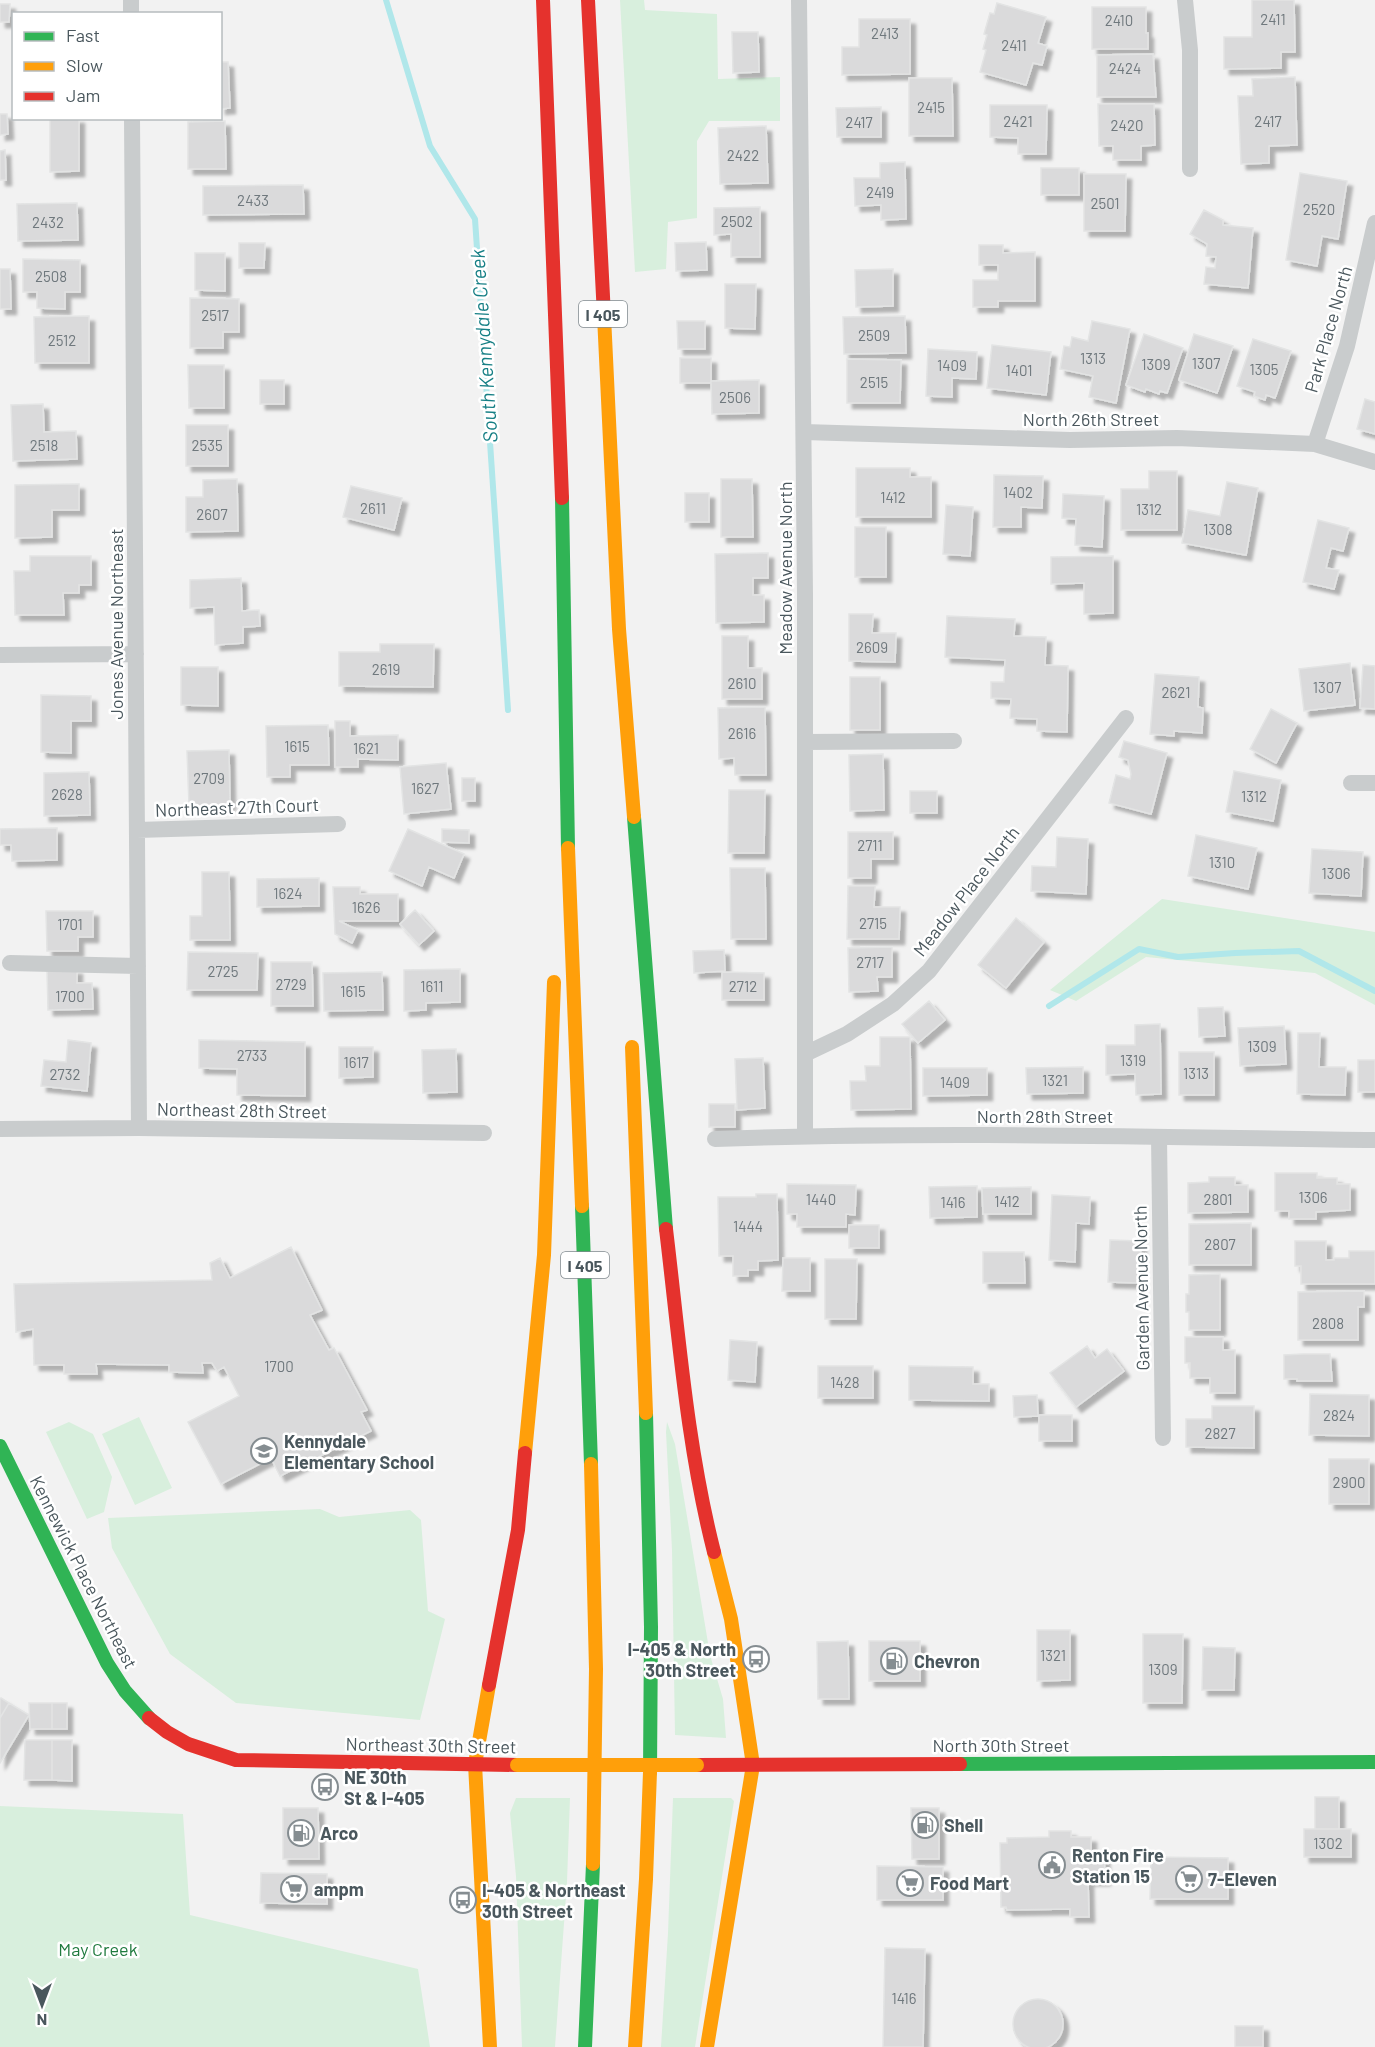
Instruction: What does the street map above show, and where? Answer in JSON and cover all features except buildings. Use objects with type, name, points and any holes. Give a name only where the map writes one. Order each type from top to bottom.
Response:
[{"type":"main road","name":"I 405","points":[[543,0],[562,483],[567,826],[585,1257],[596,1634],[594,1845],[585,2047]]},
{"type":"main road","name":"I 405","points":[[588,0],[619,629],[626,896]]},
{"type":"main road","points":[[555,875],[562,483]]},
{"type":"main road","points":[[619,629],[665,1213],[690,1441],[697,1486],[731,1619],[753,1765],[707,2047]]},
{"type":"main road","points":[[490,2047],[476,1764],[518,1530],[544,1255],[554,970]]},
{"type":"main road","points":[[631,1036],[646,1413],[651,1712],[647,1860],[635,2047]]},
{"type":"main road","name":"Kennewick Place Northeast","points":[[0,1446],[110,1666],[135,1703],[162,1728],[186,1744],[210,1754],[236,1760]]},
{"type":"main road","name":"Northeast 30th Street","points":[[236,1760],[626,1765]]},
{"type":"main road","name":"North 30th Street","points":[[626,1765],[1375,1762]]},
{"type":"street","name":"Meadow Avenue North","points":[[799,0],[804,432],[805,1136]]},
{"type":"street","points":[[1185,0],[1190,50],[1190,169]]},
{"type":"street","name":"Jones Avenue Northeast","points":[[132,120],[139,1128]]},
{"type":"street","name":"Park Place North","points":[[1315,444],[1347,345],[1375,224]]},
{"type":"street","name":"North 26th Street","points":[[804,432],[1070,440],[1177,438],[1315,444],[1375,462]]},
{"type":"street","points":[[0,655],[136,654]]},
{"type":"street","name":"Meadow Place North","points":[[805,1054],[847,1034],[893,1004],[929,971],[1126,718]]},
{"type":"street","points":[[805,742],[954,741]]},
{"type":"street","points":[[1351,783],[1375,783]]},
{"type":"street","name":"Northeast 27th Court","points":[[137,830],[338,824]]},
{"type":"street","points":[[10,963],[138,966]]},
{"type":"street","name":"Northeast 28th Street","points":[[0,1129],[139,1128],[484,1133]]},
{"type":"street","name":"North 28th Street","points":[[715,1139],[805,1136],[1375,1140]]},
{"type":"street","name":"Garden Avenue North","points":[[1159,1137],[1163,1438]]},
{"type":"green space","points":[[620,0],[644,0],[645,10],[717,14],[718,79],[780,77],[780,121],[709,121],[697,141],[697,218],[668,222],[666,269],[635,272]]},
{"type":"green space","points":[[1162,899],[1375,932],[1375,1005],[1315,973],[1146,957],[1076,1001],[1050,990]]},
{"type":"green space","points":[[139,1417],[172,1488],[135,1505],[102,1434]]},
{"type":"green space","points":[[69,1422],[93,1434],[112,1477],[104,1512],[87,1519],[46,1432]]},
{"type":"green space","points":[[667,1422],[675,1444],[710,1655],[723,1699],[726,1738],[675,1735]]},
{"type":"green space","points":[[320,1509],[339,1517],[410,1510],[421,1520],[428,1611],[445,1619],[420,1720],[236,1703],[170,1654],[112,1548],[108,1518]]},
{"type":"green space","points":[[516,1798],[570,1798],[567,1882],[555,2047],[522,2047],[516,1876],[510,1813]]},
{"type":"green space","points":[[673,1798],[731,1798],[734,1801],[695,2047],[661,2047]]},
{"type":"green space","name":"May Creek","points":[[0,1806],[183,1814],[190,1915],[418,1969],[430,2047],[0,2047]]},
{"type":"waterway","name":"South Kennydale Creek","points":[[386,0],[430,146],[475,219],[508,710]]},
{"type":"waterway","name":"South Kennydale Creek","points":[[1049,1006],[1139,949],[1178,957],[1299,951],[1375,991]]},
{"type":"traffic: fast","points":[[562,498],[568,848]]},
{"type":"traffic: fast","points":[[634,817],[666,1229]]},
{"type":"traffic: fast","points":[[582,1206],[591,1464]]},
{"type":"traffic: fast","points":[[646,1413],[651,1627],[650,1772]]},
{"type":"traffic: fast","points":[[0,1446],[107,1663],[125,1691],[149,1718]]},
{"type":"traffic: fast","points":[[960,1764],[1375,1762]]},
{"type":"traffic: fast","points":[[585,2047],[593,1864]]},
{"type":"traffic: slow","points":[[604,316],[619,629],[634,817]]},
{"type":"traffic: slow","points":[[568,848],[582,1206]]},
{"type":"traffic: slow","points":[[525,1453],[544,1255],[554,982]]},
{"type":"traffic: slow","points":[[632,1047],[646,1413]]},
{"type":"traffic: slow","points":[[591,1464],[596,1669],[593,1864]]},
{"type":"traffic: slow","points":[[707,2047],[753,1765],[731,1619],[714,1552]]},
{"type":"traffic: slow","points":[[489,1685],[475,1764],[490,2047]]},
{"type":"traffic: slow","points":[[517,1765],[697,1765]]},
{"type":"traffic: slow","points":[[635,2047],[646,1879],[650,1772]]},
{"type":"traffic: jam","points":[[543,0],[562,498]]},
{"type":"traffic: jam","points":[[588,0],[604,316]]},
{"type":"traffic: jam","points":[[666,1229],[690,1432],[714,1552]]},
{"type":"traffic: jam","points":[[489,1685],[518,1530],[525,1453]]},
{"type":"traffic: jam","points":[[149,1718],[188,1744],[236,1760],[517,1765]]},
{"type":"traffic: jam","points":[[697,1765],[960,1764]]},
{"type":"place","name":"Kennydale Elementary School","points":[[264,1451]]},
{"type":"place","name":"I-405 & North 30th Street","points":[[756,1659]]},
{"type":"place","name":"Chevron","points":[[894,1661]]},
{"type":"place","name":"NE 30th St & I-405","points":[[325,1787]]},
{"type":"place","name":"Shell","points":[[925,1825]]},
{"type":"place","name":"Arco","points":[[301,1833]]},
{"type":"place","name":"Renton Fire Station 15","points":[[1052,1865]]},
{"type":"place","name":"7-Eleven","points":[[1189,1879]]},
{"type":"place","name":"Food Mart","points":[[910,1883]]},
{"type":"place","name":"ampm","points":[[294,1889]]},
{"type":"place","name":"I-405 & Northeast 30th Street","points":[[463,1900]]}]
